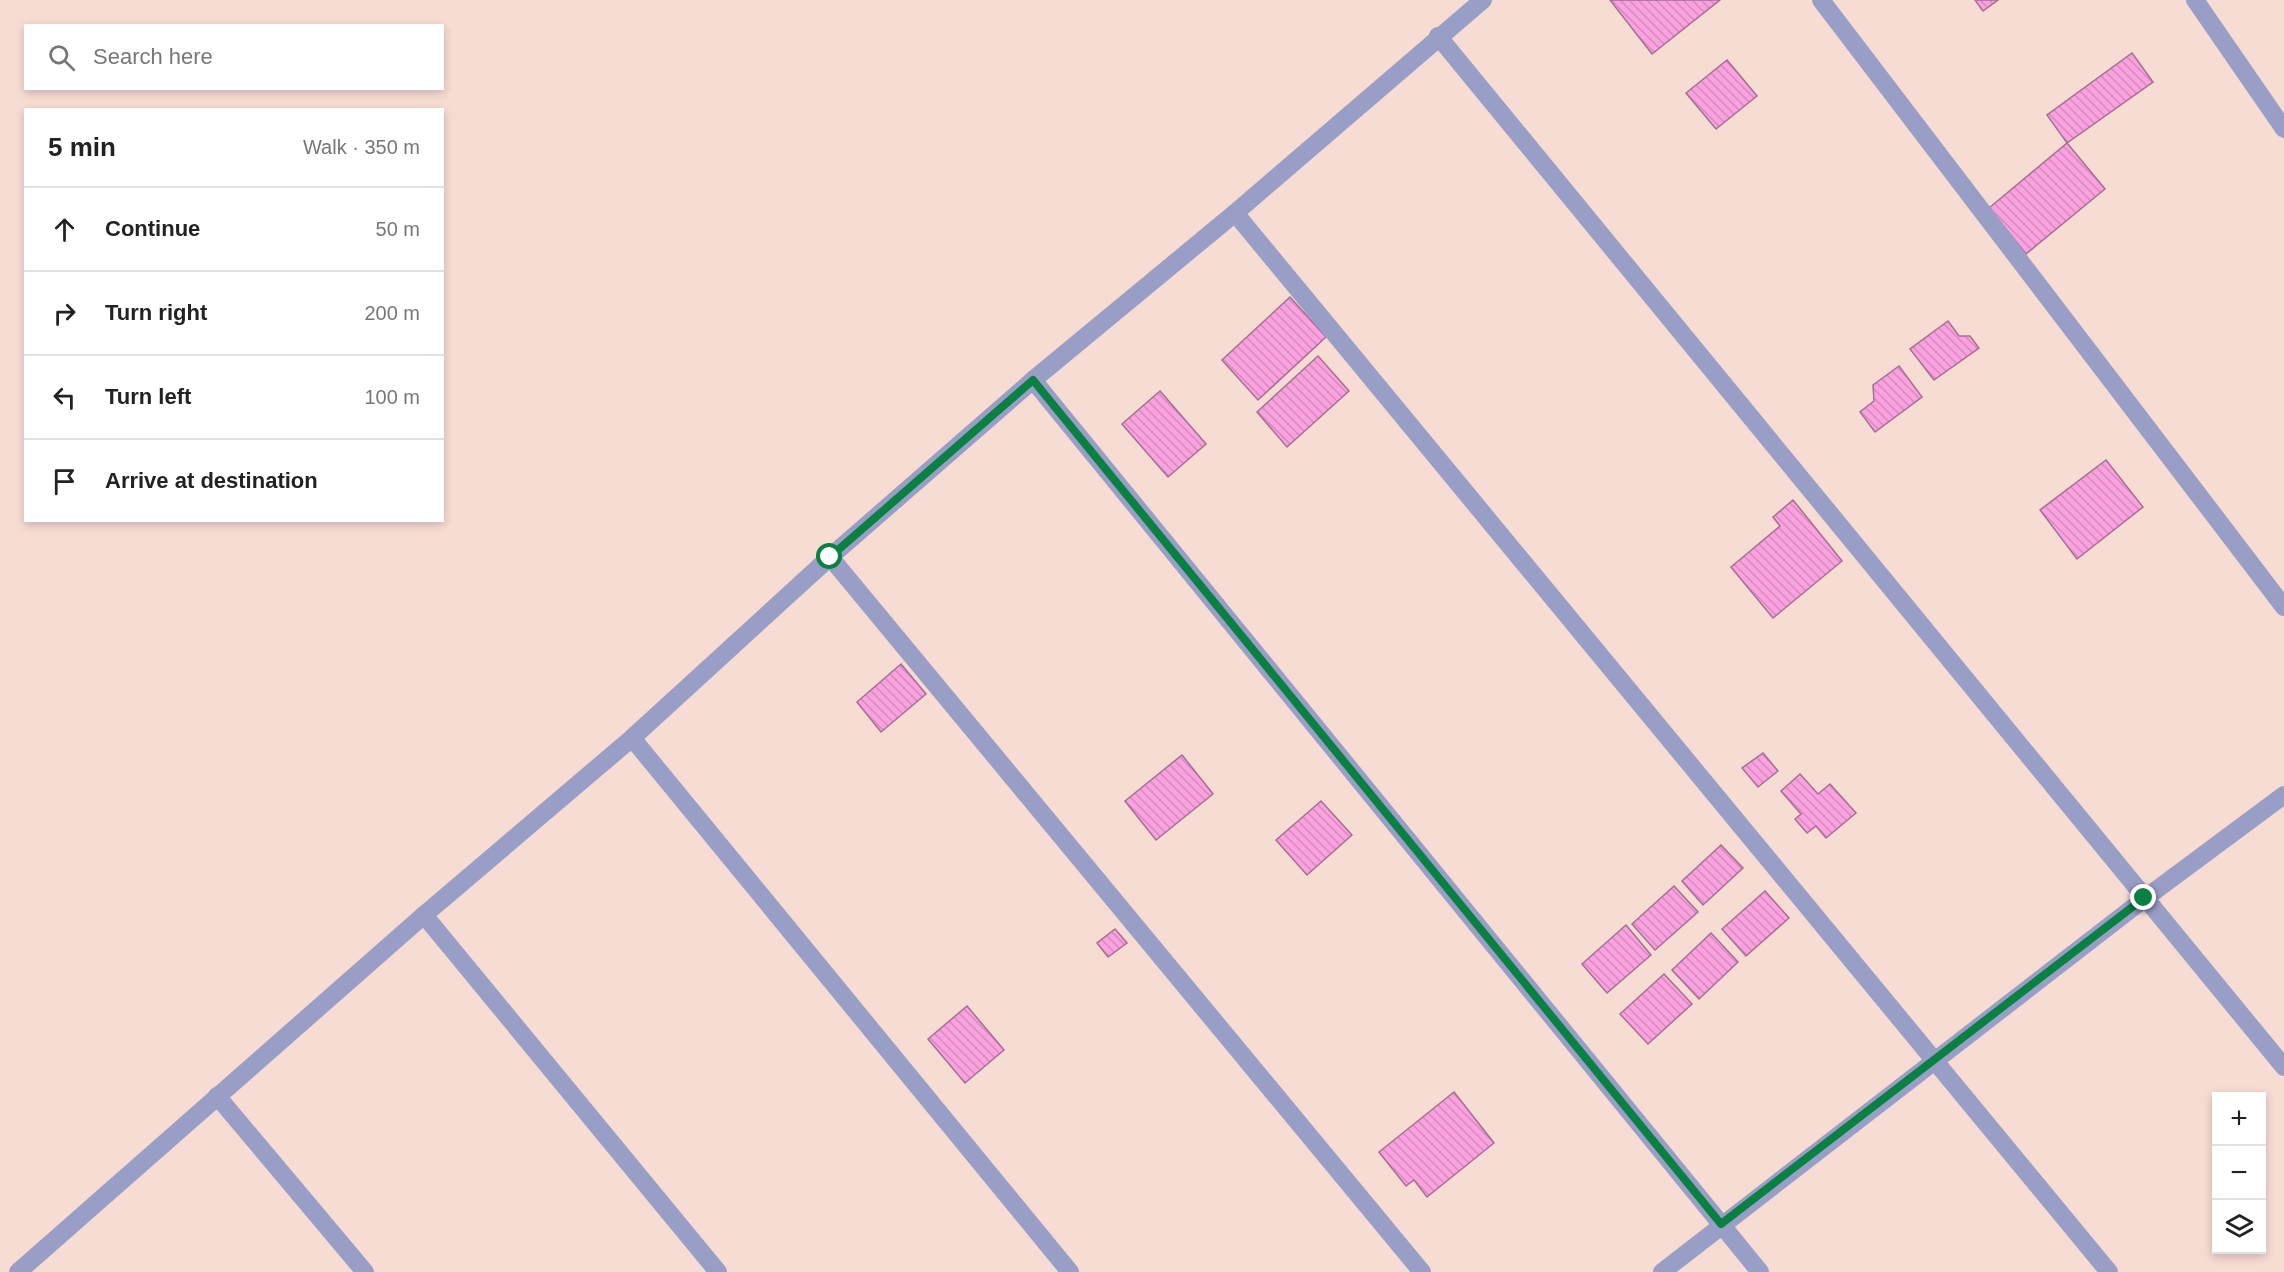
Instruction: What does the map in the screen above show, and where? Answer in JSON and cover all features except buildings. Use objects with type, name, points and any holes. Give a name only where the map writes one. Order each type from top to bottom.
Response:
[{"type":"street","points":[[18,1272],[424,915],[632,738],[830,557],[1033,380],[1235,213],[1438,36],[1483,0]]},
{"type":"street","points":[[1821,0],[2284,607]]},
{"type":"street","points":[[2194,0],[2284,129]]},
{"type":"street","points":[[1438,36],[2284,1067]]},
{"type":"street","points":[[1235,213],[2109,1272]]},
{"type":"street","points":[[1033,380],[1760,1272]]},
{"type":"street","points":[[830,557],[1422,1272]]},
{"type":"street","points":[[632,738],[1070,1272]]},
{"type":"street","points":[[1662,1272],[2144,898],[2284,795]]},
{"type":"street","points":[[424,915],[718,1272]]},
{"type":"street","points":[[217,1096],[365,1272]]},
{"type":"route","points":[[830,557],[1033,380],[1721,1224],[2144,898]]}]
